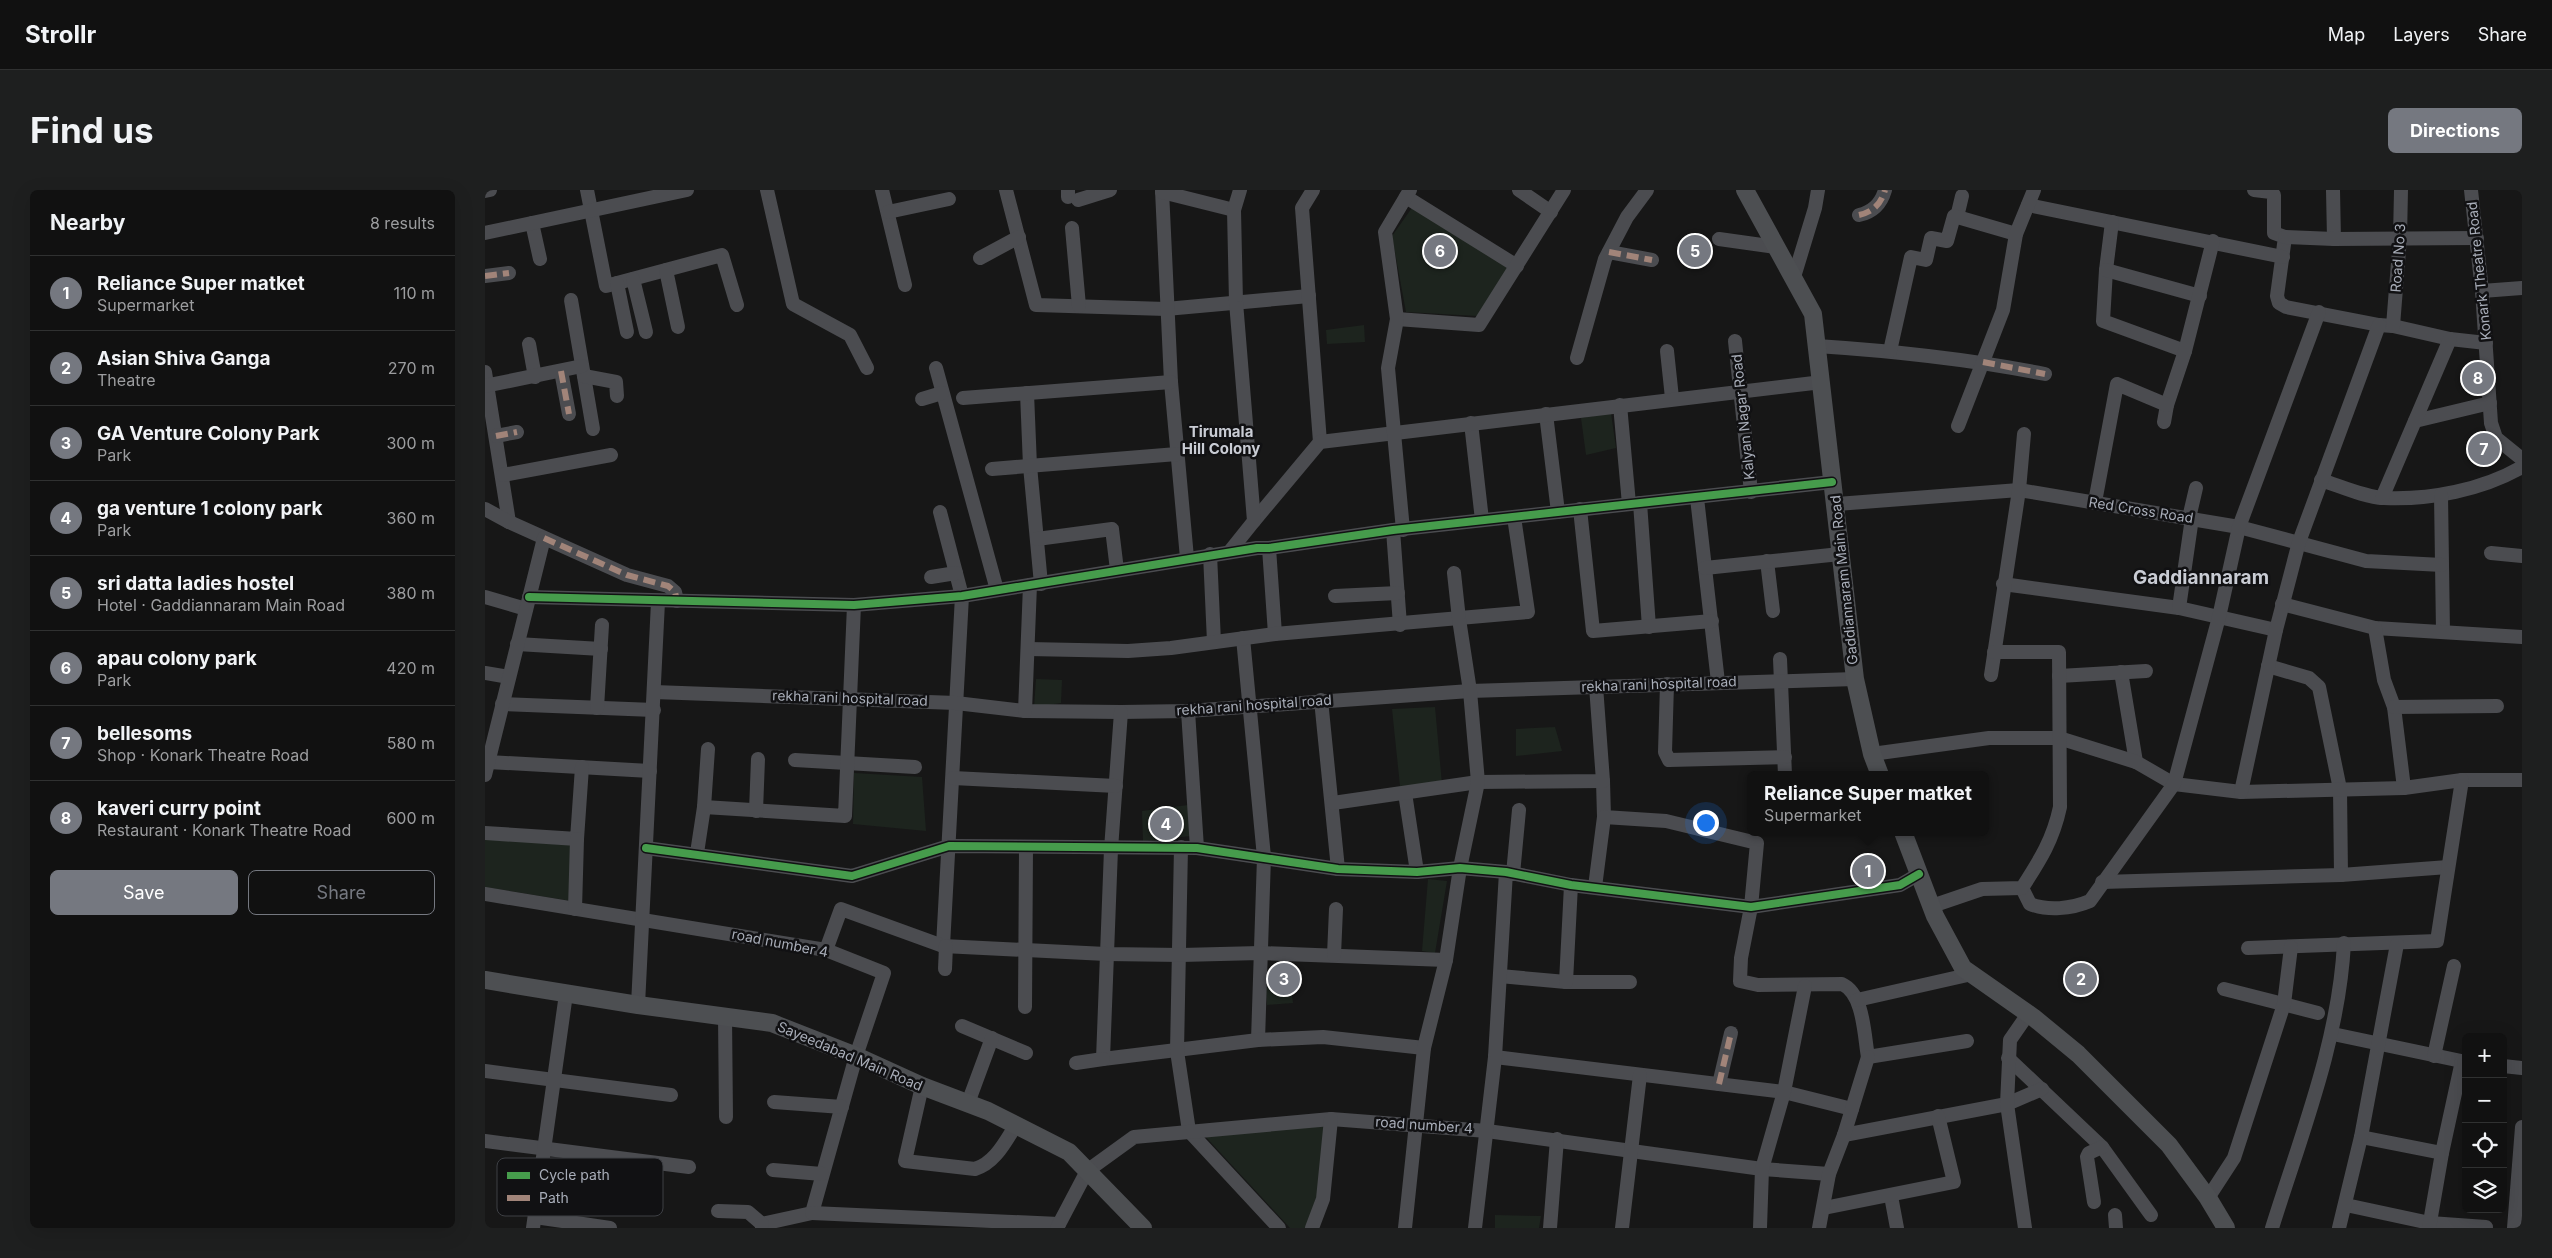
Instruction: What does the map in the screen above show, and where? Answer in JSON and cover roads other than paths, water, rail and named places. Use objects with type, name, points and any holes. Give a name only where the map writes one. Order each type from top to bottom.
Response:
[{"type":"main road","name":"Gaddiannaram Main Road","points":[[1745,190],[1813,314],[1837,504],[1840,554],[1855,679],[1872,754],[1878,771]]},
{"type":"main road","points":[[1905,836],[1932,906],[1963,968],[2029,1014],[2078,1054],[2169,1145],[2208,1198],[2226,1228]]},
{"type":"main road","name":"Sayeedabad Main Road","points":[[485,980],[638,1006],[772,1023],[856,1056],[922,1086],[968,1103],[1069,1152],[1143,1228]]},
{"type":"street","points":[[485,191],[491,190]]},
{"type":"street","points":[[587,190],[606,286],[722,255],[737,305]]},
{"type":"street","points":[[485,233],[685,190]]},
{"type":"street","points":[[767,190],[793,304],[850,335],[867,368]]},
{"type":"street","points":[[881,190],[905,285]]},
{"type":"street","points":[[1006,190],[1036,305],[1167,309],[1309,296]]},
{"type":"street","points":[[1071,196],[1110,190]]},
{"type":"street","points":[[1240,190],[1234,210],[1236,302],[1254,520]]},
{"type":"street","points":[[1313,190],[1302,208],[1319,442]]},
{"type":"street","points":[[1519,190],[1551,212]]},
{"type":"street","points":[[1397,319],[1479,325],[1564,190]]},
{"type":"street","points":[[1577,358],[1609,252],[1627,217],[1647,190]]},
{"type":"street","points":[[1794,277],[1815,208],[1818,190]]},
{"type":"street","points":[[1859,215],[1871,211],[1882,200],[1885,190]]},
{"type":"street","points":[[1959,426],[2003,310],[2016,234],[2033,190]]},
{"type":"street","points":[[2254,190],[2271,192],[2274,195],[2274,233],[2285,237],[2334,239],[2477,238]]},
{"type":"street","points":[[2333,190],[2334,239]]},
{"type":"street","name":"Road No 3","points":[[2393,326],[2400,238],[2401,190]]},
{"type":"street","name":"Konark Theatre Road","points":[[2471,190],[2482,291],[2493,432],[2496,438],[2522,459]]},
{"type":"street","points":[[1187,558],[1171,382],[1162,191],[1234,210]]},
{"type":"street","points":[[1400,625],[1398,530],[1388,368],[1397,319],[1385,232],[1408,194],[1517,266]]},
{"type":"street","points":[[1890,351],[1911,257],[1926,260],[1931,238],[1947,241],[1963,196]]},
{"type":"street","points":[[888,212],[949,199]]},
{"type":"street","points":[[2028,205],[2213,241],[2283,257]]},
{"type":"street","points":[[1957,217],[2016,234]]},
{"type":"street","points":[[2112,222],[2106,270],[2103,320],[2185,351]]},
{"type":"street","points":[[533,223],[540,259]]},
{"type":"street","points":[[1072,228],[1079,306]]},
{"type":"street","points":[[979,258],[1019,237]]},
{"type":"street","points":[[2285,237],[2277,296],[2279,303],[2286,307],[2393,326],[2450,339],[2486,343]]},
{"type":"street","points":[[1719,239],[1776,247]]},
{"type":"street","points":[[2164,422],[2167,405],[2201,296],[2213,241]]},
{"type":"street","points":[[1609,252],[1652,260]]},
{"type":"street","points":[[666,270],[678,327]]},
{"type":"street","points":[[2106,270],[2201,296]]},
{"type":"street","points":[[485,276],[509,273]]},
{"type":"street","points":[[633,279],[646,332]]},
{"type":"street","points":[[617,283],[627,332]]},
{"type":"street","points":[[2482,291],[2522,288]]},
{"type":"street","points":[[571,300],[593,429]]},
{"type":"street","points":[[2022,888],[2030,904],[2044,909],[2081,904],[2089,901],[2097,893],[2102,882],[2174,784],[2219,617],[2239,527],[2319,312]]},
{"type":"street","points":[[2241,792],[2282,604],[2299,542],[2379,325]]},
{"type":"street","points":[[2383,498],[2450,339]]},
{"type":"street","name":"Kalyan Nagar Road","points":[[1735,341],[1751,492]]},
{"type":"street","points":[[529,344],[535,376]]},
{"type":"street","points":[[1817,346],[1890,351],[1983,362],[2045,374]]},
{"type":"street","points":[[1667,350],[1672,398]]},
{"type":"street","points":[[936,368],[997,590]]},
{"type":"street","points":[[561,371],[569,414]]},
{"type":"street","points":[[509,522],[503,475],[486,381],[535,376],[561,371],[583,371],[616,382],[617,396]]},
{"type":"street","points":[[963,398],[1171,382]]},
{"type":"street","points":[[1230,551],[1319,442],[1620,404],[1822,382]]},
{"type":"street","points":[[2095,502],[2117,384],[2167,405]]},
{"type":"street","points":[[922,399],[943,393]]},
{"type":"street","points":[[1025,711],[1028,649],[1036,585],[1037,539],[1030,466],[1027,393]]},
{"type":"street","points":[[2415,422],[2491,403]]},
{"type":"street","points":[[1620,404],[1649,627]]},
{"type":"street","points":[[1546,414],[1558,512]]},
{"type":"street","points":[[1471,423],[1482,520]]},
{"type":"street","points":[[496,436],[517,432]]},
{"type":"street","points":[[1991,675],[2003,584],[2019,490],[2024,434]]},
{"type":"street","points":[[992,469],[1177,454]]},
{"type":"street","points":[[503,475],[611,455]]},
{"type":"street","points":[[2321,480],[2383,498],[2441,495],[2501,479],[2522,467]]},
{"type":"street","points":[[485,597],[528,603],[677,601],[854,605],[962,596],[1230,551],[1269,548],[1514,516],[1833,482]]},
{"type":"street","points":[[2179,608],[2190,518],[2196,488]]},
{"type":"street","name":"Red Cross Road","points":[[1837,504],[2019,490],[2239,527],[2366,561],[2443,565]]},
{"type":"street","points":[[2441,495],[2443,632]]},
{"type":"street","points":[[1697,498],[1718,682]]},
{"type":"street","points":[[485,508],[509,522],[627,575],[668,586],[675,592],[677,601]]},
{"type":"street","points":[[1580,509],[1593,630],[1711,621]]},
{"type":"street","points":[[940,512],[962,596],[949,846],[945,969]]},
{"type":"street","points":[[1028,649],[1128,651],[1275,634],[1459,620],[1528,612],[1514,516]]},
{"type":"street","points":[[1037,539],[1112,530],[1117,570]]},
{"type":"street","points":[[544,538],[487,768],[582,767],[650,770]]},
{"type":"street","points":[[1269,548],[1275,634]]},
{"type":"street","points":[[2491,553],[2522,556]]},
{"type":"street","points":[[1210,554],[1214,642]]},
{"type":"street","points":[[1705,568],[1840,554]]},
{"type":"street","points":[[1767,561],[1773,611]]},
{"type":"street","points":[[931,577],[956,573]]},
{"type":"street","points":[[1405,1228],[1424,1048],[1445,960],[1460,868],[1478,782],[1471,691],[1459,620],[1454,573]]},
{"type":"street","points":[[2003,584],[2179,608],[2276,630]]},
{"type":"street","points":[[1335,596],[1398,593]]},
{"type":"street","points":[[638,1006],[658,602]]},
{"type":"street","points":[[2282,604],[2375,628],[2522,637]]},
{"type":"street","points":[[704,807],[845,816],[848,698],[854,605]]},
{"type":"street","points":[[597,708],[602,625]]},
{"type":"street","points":[[2375,628],[2384,680],[2394,707],[2404,788]]},
{"type":"street","points":[[1243,638],[1264,857],[1258,1040]]},
{"type":"street","points":[[517,644],[601,649]]},
{"type":"street","points":[[1994,652],[2058,651],[2060,807],[2056,827],[2049,845],[2022,888]]},
{"type":"street","points":[[1780,659],[1785,771]]},
{"type":"street","points":[[2268,666],[2309,678],[2319,687],[2340,789],[2341,875]]},
{"type":"street","points":[[2121,672],[2136,762]]},
{"type":"street","points":[[2059,676],[2146,672]]},
{"type":"street","points":[[485,673],[509,677]]},
{"type":"street","name":"rekha rani hospital road","points":[[654,692],[956,703],[1025,711],[1121,712],[1188,711],[1249,705],[1471,691],[1855,679]]},
{"type":"street","points":[[1667,684],[1665,752],[1669,760],[1785,757]]},
{"type":"street","points":[[1595,887],[1603,817],[1603,781],[1596,686]]},
{"type":"street","points":[[1321,700],[1333,803],[1338,869]]},
{"type":"street","points":[[502,704],[653,710]]},
{"type":"street","points":[[2394,707],[2497,706]]},
{"type":"street","points":[[1188,711],[1197,848]]},
{"type":"street","points":[[1103,1059],[1111,849],[1121,712]]},
{"type":"street","points":[[1872,754],[1989,738],[2059,738],[2136,762],[2174,784],[2241,792],[2404,788],[2461,780],[2522,780]]},
{"type":"street","points":[[697,853],[704,807],[708,749]]},
{"type":"street","points":[[756,811],[758,759]]},
{"type":"street","points":[[795,760],[915,767]]},
{"type":"street","points":[[575,909],[582,767]]},
{"type":"street","points":[[953,778],[1116,786]]},
{"type":"street","points":[[2248,948],[2344,943],[2397,944],[2437,941],[2461,780]]},
{"type":"street","points":[[1333,803],[1478,782],[1603,781]]},
{"type":"street","points":[[1405,793],[1417,872]]},
{"type":"street","points":[[1475,1228],[1495,1057],[1509,873],[1519,810]]},
{"type":"street","points":[[1603,817],[1666,821],[1757,843],[1751,907],[1741,958],[1740,981],[1757,985],[1805,986],[1841,984],[1851,990],[1857,1000],[1868,1057],[1844,1135],[1829,1174],[1821,1227]]},
{"type":"street","points":[[485,833],[577,839]]},
{"type":"street","points":[[645,848],[697,853],[852,876],[949,846],[1111,849],[1181,847],[1264,857],[1338,869],[1417,872],[1460,868],[1509,873],[1571,885],[1751,907],[1900,885],[1919,874]]},
{"type":"street","points":[[1181,847],[1181,956],[1177,1051],[1189,1131],[1279,1228]]},
{"type":"street","points":[[1025,1007],[1027,848]]},
{"type":"street","points":[[2102,882],[2341,875],[2448,867]]},
{"type":"street","points":[[1566,982],[1571,885]]},
{"type":"street","points":[[1932,906],[1981,889],[2022,888]]},
{"type":"street","name":"road number 4","points":[[485,894],[642,918],[825,950],[884,973],[856,1056],[812,1213]]},
{"type":"street","points":[[825,950],[841,908],[945,946],[1106,954],[1181,956],[1260,953],[1445,960]]},
{"type":"street","points":[[1334,955],[1336,909]]},
{"type":"street","points":[[2272,1228],[2333,1034],[2342,977],[2344,943]]},
{"type":"street","points":[[2339,1228],[2361,1137],[2397,944]]},
{"type":"street","points":[[2208,1198],[2233,1158],[2284,1004],[2291,947]]},
{"type":"street","points":[[2434,1056],[2454,966]]},
{"type":"street","points":[[1857,1000],[1972,974]]},
{"type":"street","points":[[1500,976],[1566,982],[1630,982]]},
{"type":"street","points":[[1760,1228],[1762,1169],[1784,1092],[1805,986]]},
{"type":"street","points":[[2223,989],[2318,1013]]},
{"type":"street","points":[[543,1158],[566,994]]},
{"type":"street","points":[[2025,1228],[2007,1104],[2010,1040],[2029,1014]]},
{"type":"street","points":[[725,1016],[726,1118]]},
{"type":"street","points":[[963,1026],[1026,1053]]},
{"type":"street","points":[[1719,1084],[1731,1033]]},
{"type":"street","points":[[2333,1034],[2462,1062]]},
{"type":"street","points":[[968,1103],[992,1038]]},
{"type":"street","points":[[1076,1063],[1258,1040],[1323,1038],[1424,1048]]},
{"type":"street","points":[[1868,1057],[1967,1041]]},
{"type":"street","points":[[1495,1057],[1784,1092],[1852,1109]]},
{"type":"street","points":[[2008,1058],[2102,1147],[2151,1215]]},
{"type":"street","points":[[2507,1066],[2522,1068]]},
{"type":"street","points":[[2429,1225],[2442,1153],[2462,1070]]},
{"type":"street","points":[[485,1072],[671,1096]]},
{"type":"street","points":[[1622,1228],[1640,1075]]},
{"type":"street","points":[[922,1086],[905,1161],[975,1169],[984,1166],[994,1158],[1016,1125]]},
{"type":"street","points":[[1844,1135],[2007,1104],[2042,1090]]},
{"type":"street","points":[[774,1102],[842,1107]]},
{"type":"street","points":[[1824,1208],[1955,1182],[1938,1116]]},
{"type":"street","points":[[1312,1228],[1323,1199],[1331,1119]]},
{"type":"street","name":"road number 4","points":[[762,1226],[812,1213],[1058,1226],[1087,1172],[1134,1137],[1331,1119],[1416,1124],[1487,1131],[1630,1149],[1762,1169],[1829,1174]]},
{"type":"street","points":[[2514,1228],[2522,1134]]},
{"type":"street","points":[[2361,1137],[2442,1153]]},
{"type":"street","points":[[1550,1228],[1557,1139]]},
{"type":"street","points":[[485,1142],[616,1158]]},
{"type":"street","points":[[2095,1202],[2087,1157],[2089,1153],[2102,1147]]},
{"type":"street","points":[[663,1164],[689,1167]]},
{"type":"street","points":[[773,1170],[823,1174]]},
{"type":"street","points":[[1891,1196],[1897,1228]]},
{"type":"street","points":[[2346,1205],[2429,1225],[2486,1227]]},
{"type":"street","points":[[718,1211],[748,1212],[762,1226]]},
{"type":"street","points":[[534,1222],[606,1228]]},
{"type":"place","name":"apau colony park","points":[[1440,251]]},
{"type":"place","name":"sri datta ladies hostel","points":[[1695,251]]},
{"type":"place","name":"kaveri curry point","points":[[2478,378]]},
{"type":"place","name":"bellesoms","points":[[2484,449]]},
{"type":"place","name":"ga venture 1 colony park","points":[[1166,824]]},
{"type":"place","name":"Reliance Super matket","points":[[1868,871]]},
{"type":"place","name":"GA Venture Colony Park","points":[[1284,979]]},
{"type":"place","name":"Asian Shiva Ganga","points":[[2081,979]]},
{"type":"district","name":"Tirumala Hill Colony","points":[[1221,440]]},
{"type":"district","name":"Gaddiannaram","points":[[2201,577]]}]
